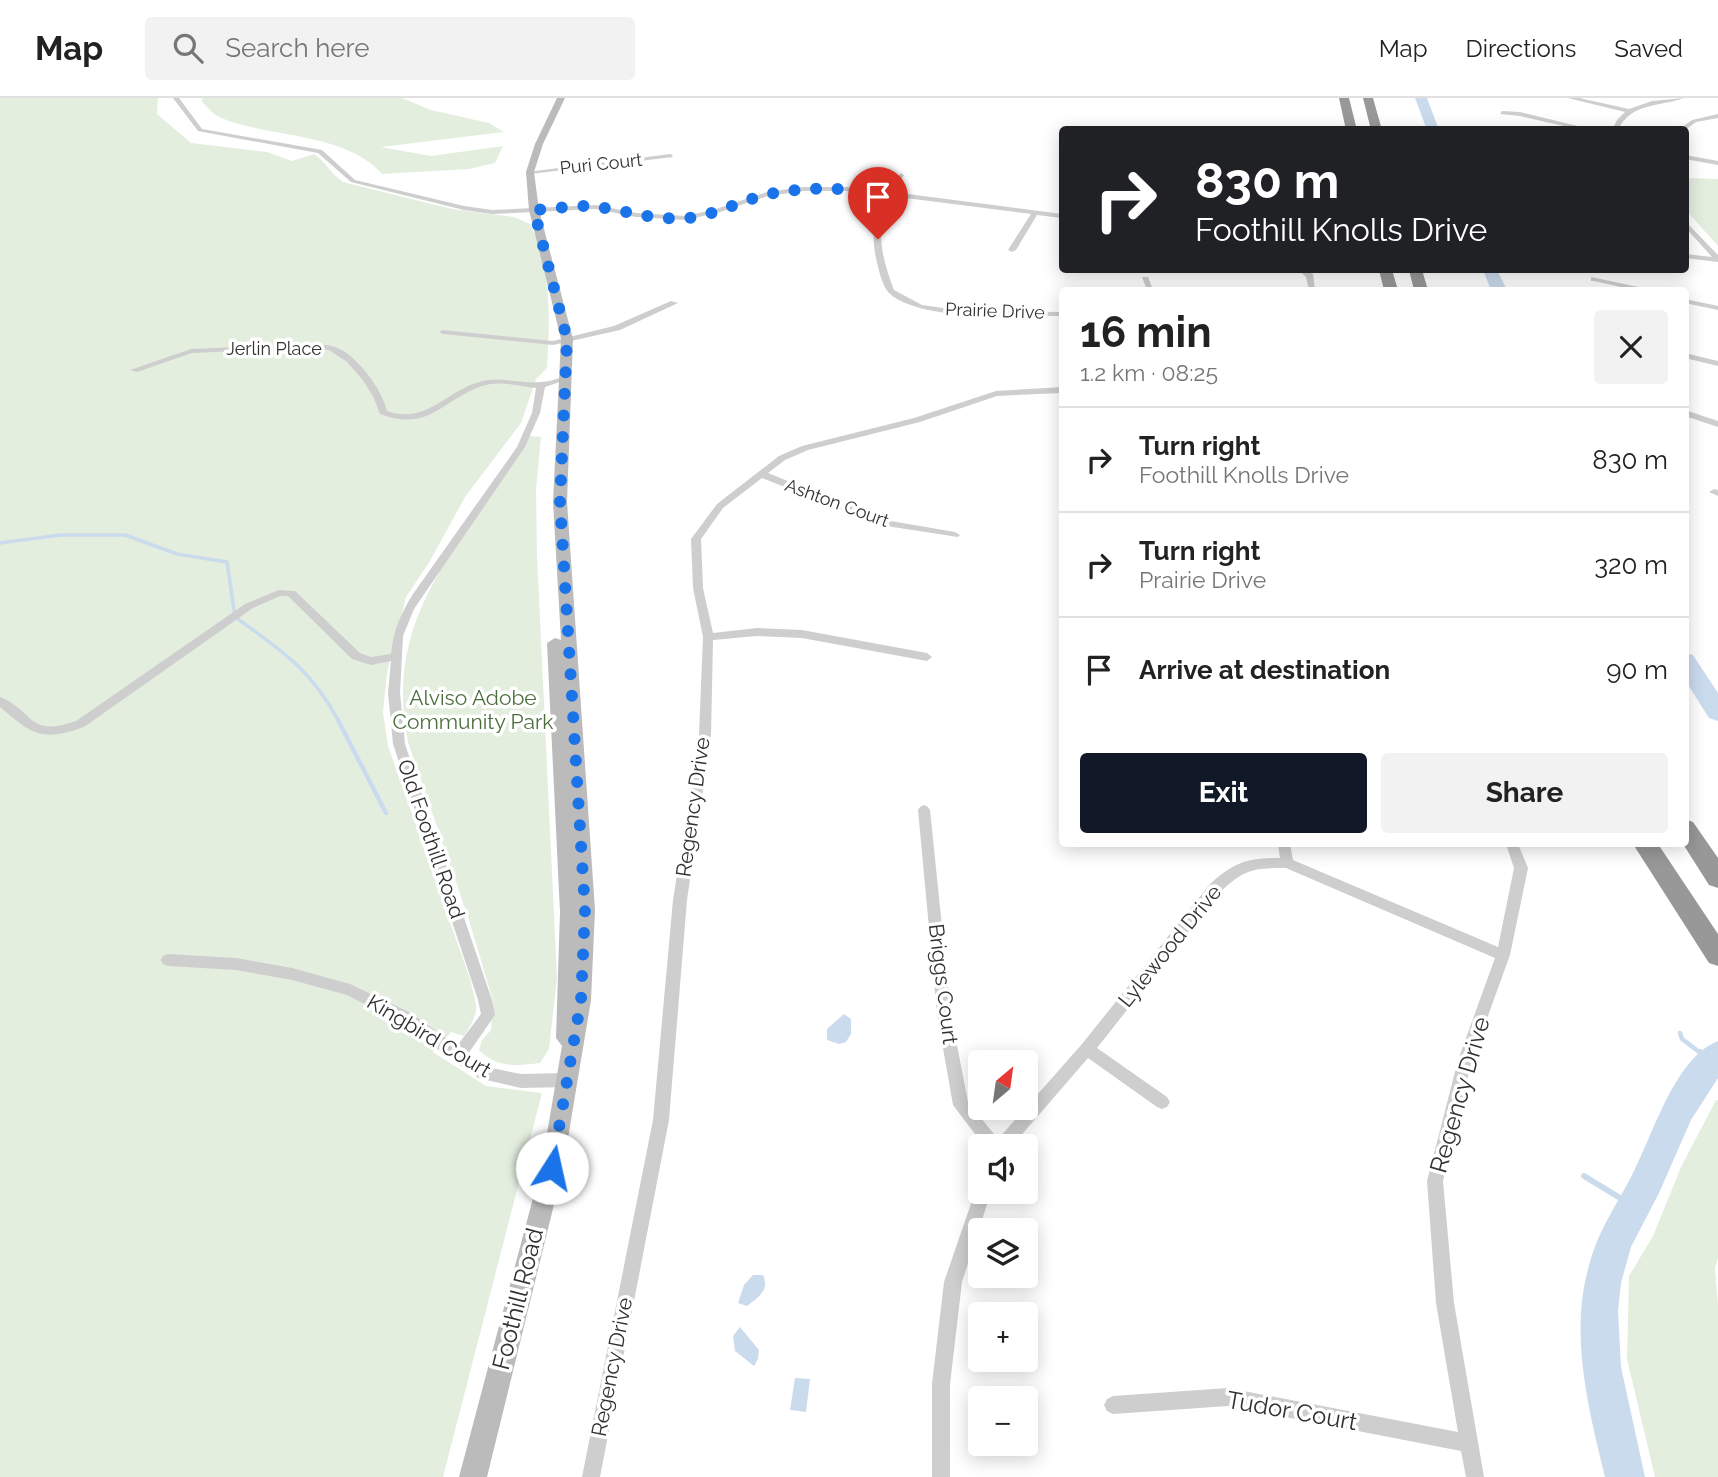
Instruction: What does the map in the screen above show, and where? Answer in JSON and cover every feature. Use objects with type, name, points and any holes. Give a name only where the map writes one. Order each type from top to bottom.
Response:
[{"type":"highway","points":[[1344,98],[1351,126]]},
{"type":"highway","points":[[1368,98],[1376,126]]},
{"type":"highway","points":[[1689,834],[1718,877]]},
{"type":"highway","points":[[1647,847],[1718,956]]},
{"type":"main road","name":"Foothill Road","points":[[473,1477],[552,1168],[581,1000],[585,910],[560,502],[567,339],[534,210],[530,172],[539,144],[561,98]]},
{"type":"street","points":[[176,98],[200,130],[320,152],[335,160],[341,174],[353,181],[464,208],[503,212],[596,207],[636,215],[686,218],[718,211],[767,194],[803,189],[850,189],[1059,216]]},
{"type":"street","points":[[1571,98],[1630,111]]},
{"type":"street","points":[[1617,126],[1622,117],[1643,105],[1681,98]]},
{"type":"street","points":[[1503,113],[1520,114],[1573,126]]},
{"type":"street","points":[[1687,126],[1694,121],[1718,116]]},
{"type":"street","name":"Puri Court","points":[[530,172],[671,156]]},
{"type":"street","points":[[1689,158],[1718,163]]},
{"type":"street","name":"Prairie Drive","points":[[901,175],[886,194],[877,214],[879,264],[891,291],[920,307],[964,313],[1059,314]]},
{"type":"street","points":[[1012,250],[1035,213]]},
{"type":"street","points":[[1689,227],[1718,259]]},
{"type":"street","points":[[1689,256],[1718,259]]},
{"type":"street","points":[[1145,279],[1149,287]]},
{"type":"street","points":[[1594,279],[1630,287]]},
{"type":"street","points":[[1689,302],[1718,308]]},
{"type":"street","points":[[443,332],[542,344],[617,328],[674,303]]},
{"type":"street","name":"Jerlin Place","points":[[134,370],[191,351],[307,345],[325,348],[338,351],[377,391],[383,403],[383,412],[404,419],[435,411],[476,385],[492,381],[541,385]]},
{"type":"street","points":[[1689,356],[1718,364]]},
{"type":"street","points":[[541,385],[567,378]]},
{"type":"street","name":"Old Foothill Road","points":[[459,1055],[488,1015],[477,973],[399,744],[394,693],[398,636],[409,609],[521,447],[536,413],[541,385]]},
{"type":"street","name":"Regency Drive","points":[[591,1477],[661,1120],[680,900],[705,734],[708,637],[698,588],[696,540],[720,506],[782,458],[805,448],[917,420],[996,394],[1059,390]]},
{"type":"street","points":[[1689,414],[1718,424]]},
{"type":"street","name":"Ashton Court","points":[[761,474],[884,523],[955,535]]},
{"type":"street","points":[[0,701],[42,733],[57,734],[80,724],[249,606],[279,593],[291,593],[356,656],[371,661],[398,656]]},
{"type":"street","points":[[708,637],[757,632],[802,634],[927,657]]},
{"type":"street","name":"Briggs Court","points":[[924,810],[944,1014],[961,1105],[984,1134]]},
{"type":"street","points":[[1284,847],[1287,863]]},
{"type":"street","name":"Regency Drive","points":[[1475,1477],[1445,1303],[1435,1181],[1465,1060],[1503,955],[1521,868],[1513,847]]},
{"type":"street","name":"Lylewood Drive","points":[[1013,1134],[1087,1049],[1215,888],[1235,870],[1259,863],[1287,863],[1503,955]]},
{"type":"street","name":"Kingbird Court","points":[[168,960],[236,964],[292,974],[350,990],[406,1018],[483,1073],[505,1080],[567,1080]]},
{"type":"street","points":[[1087,1049],[1162,1102]]},
{"type":"street","points":[[941,1477],[941,1384],[953,1282],[979,1204]]},
{"type":"street","name":"Tudor Court","points":[[1113,1405],[1228,1397],[1469,1443]]},
{"type":"green space","points":[[0,98],[158,98],[157,114],[191,143],[267,152],[292,161],[314,154],[343,182],[452,209],[514,217],[530,224],[537,241],[548,294],[547,368],[536,379],[521,423],[465,497],[430,561],[406,597],[387,673],[383,712],[388,746],[476,1003],[473,1020],[464,1036],[451,1032],[433,1052],[486,1086],[542,1093],[443,1477],[0,1477]]},
{"type":"green space","points":[[203,98],[402,98],[431,110],[489,123],[504,132],[381,147],[431,156],[503,146],[495,163],[469,169],[382,174],[366,160],[348,150],[221,118],[201,101]]},
{"type":"green space","points":[[1689,178],[1718,179],[1718,246],[1689,213]]},
{"type":"green space","name":"Alviso Adobe Community Park","points":[[530,436],[541,437],[536,490],[537,555],[557,978],[549,1049],[540,1063],[515,1065],[500,1063],[479,1050],[482,1040],[491,1030],[493,1001],[469,920],[408,742],[403,695],[407,653],[419,614],[436,578]]},
{"type":"green space","points":[[1716,1100],[1718,1477],[1655,1477],[1627,1359],[1629,1276],[1653,1236],[1681,1167]]},
{"type":"water","points":[[844,1014],[851,1019],[851,1034],[846,1042],[839,1044],[827,1040],[827,1029]]},
{"type":"water","points":[[753,1275],[763,1275],[764,1289],[759,1297],[747,1306],[738,1303],[744,1285]]},
{"type":"water","points":[[740,1327],[759,1350],[754,1366],[735,1351],[733,1336]]},
{"type":"water","points":[[795,1378],[810,1379],[806,1412],[790,1410]]},
{"type":"waterway","points":[[1421,98],[1432,126]]},
{"type":"waterway","points":[[1491,273],[1498,287]]},
{"type":"waterway","points":[[0,543],[60,535],[125,535],[177,554],[227,562],[235,617],[281,651],[307,675],[339,722]]},
{"type":"waterway","points":[[1689,667],[1718,712]]},
{"type":"waterway","points":[[338,720],[386,813]]},
{"type":"waterway","points":[[1680,1033],[1682,1039],[1702,1054]]},
{"type":"waterway","points":[[1700,1052],[1712,1061]]},
{"type":"waterway","points":[[1625,1477],[1602,1367],[1600,1311],[1603,1283],[1614,1245],[1647,1181],[1671,1126],[1698,1078],[1718,1056]]},
{"type":"waterway","points":[[1584,1176],[1635,1207]]},
{"type":"route","points":[[552,1168],[581,1000],[585,910],[560,502],[567,339],[534,210],[596,207],[636,215],[686,218],[718,211],[767,194],[803,189],[850,189],[886,194],[877,214],[878,239]]}]
